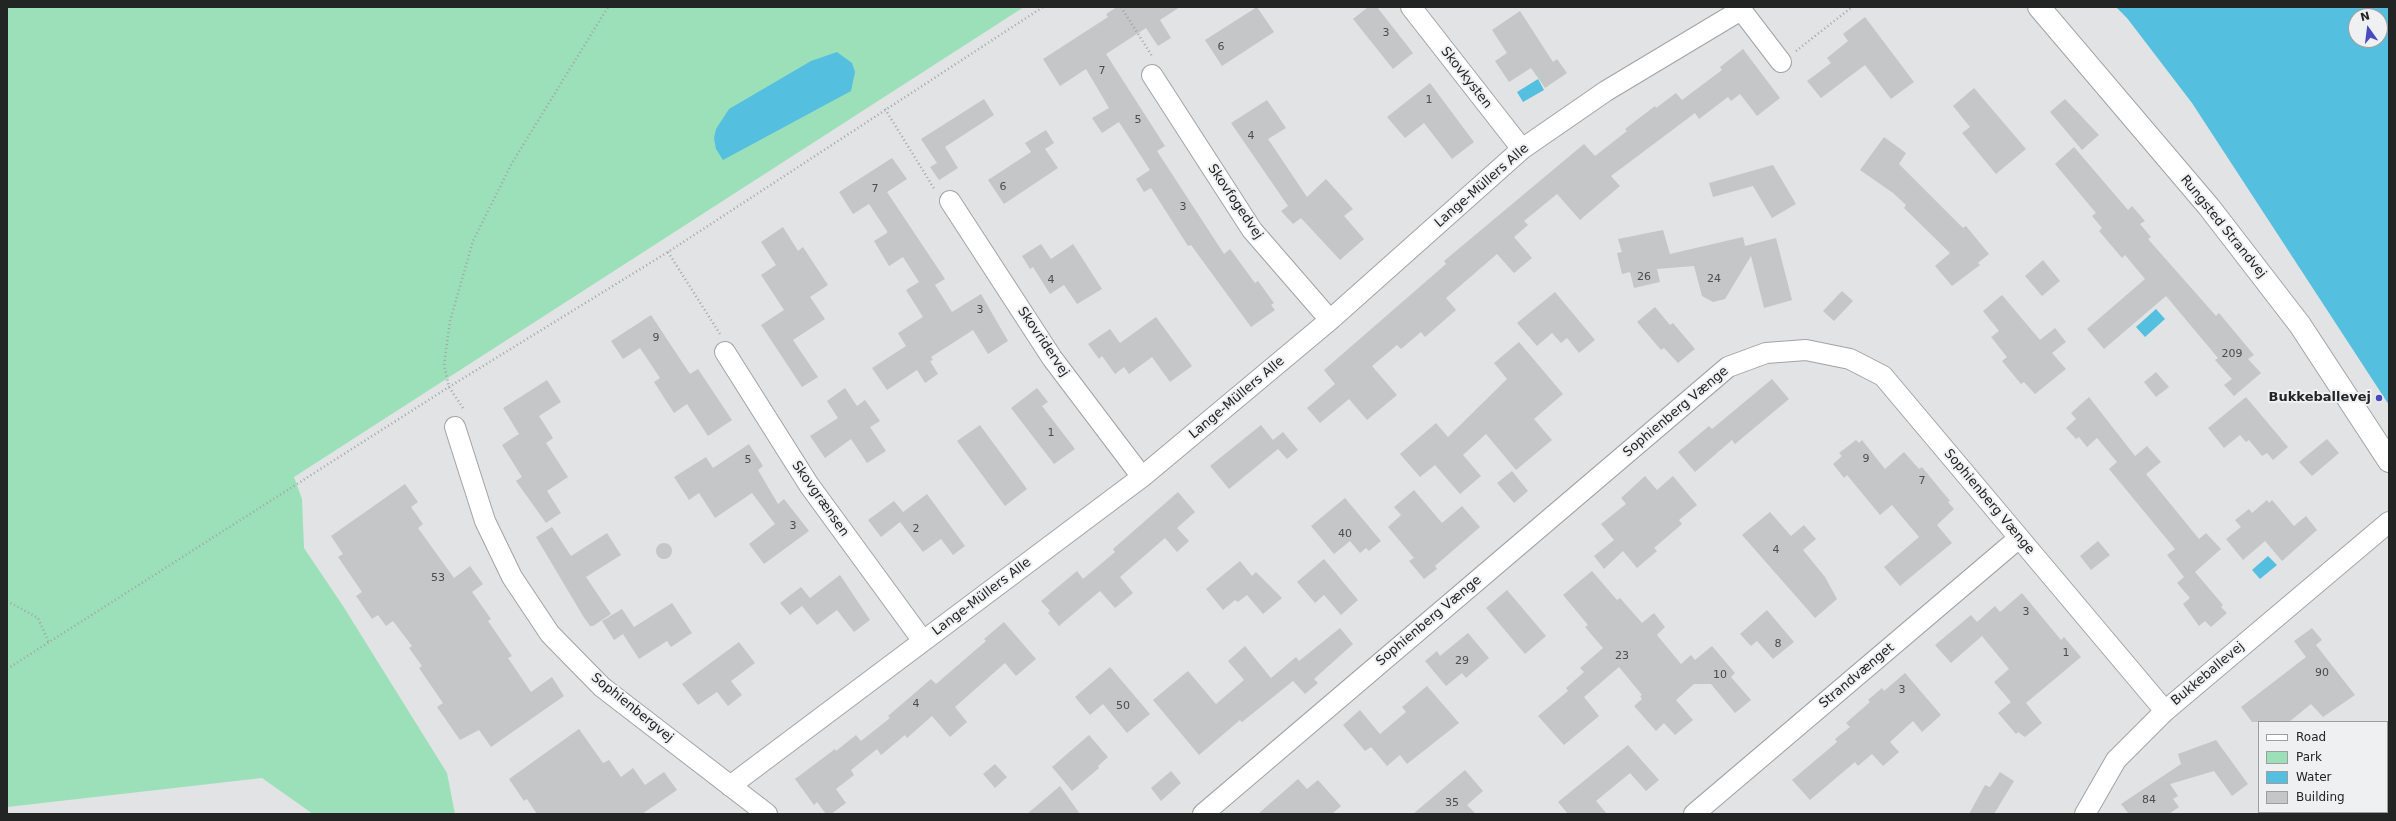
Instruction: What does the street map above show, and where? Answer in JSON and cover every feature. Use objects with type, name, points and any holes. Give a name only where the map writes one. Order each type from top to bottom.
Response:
[{"type":"main road","name":"Rungsted Strandvej","points":[[2039,7],[2214,213],[2300,325],[2389,461]]},
{"type":"street","name":"Skovkysten","points":[[1411,7],[1522,150]]},
{"type":"street","name":"Lange-Müllers Alle","points":[[730,786],[1142,477],[1330,320],[1522,150],[1606,91],[1740,8],[1781,62]]},
{"type":"street","name":"Skovfogedvej","points":[[1152,75],[1252,230],[1330,320]]},
{"type":"street","name":"Skovridervej","points":[[950,201],[1052,358],[1142,477]]},
{"type":"street","name":"Sophienberg Vænge","points":[[1203,814],[1728,367],[1766,353],[1806,350],[1850,359],[1883,376],[2165,711]]},
{"type":"street","name":"Skovgrænsen","points":[[725,352],[809,486],[923,641]]},
{"type":"street","name":"Sophienbergvej","points":[[455,427],[483,517],[512,577],[550,634],[602,687],[768,814]]},
{"type":"street","name":"Bukkeballevej","points":[[2085,814],[2116,760],[2165,711],[2389,522]]},
{"type":"street","name":"Strandvænget","points":[[1694,814],[2019,538]]},
{"type":"path","points":[[449,387],[444,365],[450,321],[473,241],[512,162],[608,7]]},
{"type":"path","points":[[7,669],[449,387],[668,252],[1043,7]]},
{"type":"path","points":[[1121,7],[1156,62],[1152,75]]},
{"type":"path","points":[[1781,62],[1852,7]]},
{"type":"path","points":[[885,109],[941,199],[950,201]]},
{"type":"path","points":[[668,252],[724,340],[725,352]]},
{"type":"path","points":[[7,601],[38,618],[49,643]]},
{"type":"green space","points":[[7,7],[1024,7],[294,477],[302,499],[304,548],[343,606],[447,773],[455,814],[313,814],[262,778],[7,807]]},
{"type":"water","points":[[2116,7],[2389,7],[2389,405],[2192,103],[2127,18]]},
{"type":"water","points":[[837,52],[852,63],[855,72],[851,91],[723,160],[716,149],[714,138],[716,129],[729,109],[811,61]]},
{"type":"water","points":[[1538,79],[1544,90],[1523,102],[1517,92]]},
{"type":"water","points":[[2156,309],[2165,319],[2145,337],[2136,327]]},
{"type":"water","points":[[2268,556],[2277,565],[2260,579],[2252,570]]},
{"type":"building","points":[[1117,7],[1180,7],[1160,20],[1171,38],[1158,46],[1146,28],[1106,54],[1165,146],[1157,151],[1224,254],[1230,249],[1255,283],[1258,281],[1274,303],[1271,305],[1275,310],[1251,327],[1191,245],[1188,246],[1151,188],[1144,192],[1136,179],[1150,170],[1119,122],[1102,133],[1092,118],[1109,108],[1086,69],[1060,86],[1043,59],[1108,17],[1106,14]]},
{"type":"building","points":[[1257,7],[1274,32],[1222,66],[1205,40]]},
{"type":"building","points":[[1368,7],[1377,7],[1413,53],[1393,69],[1353,19]]},
{"type":"building","points":[[1520,11],[1553,62],[1557,59],[1567,73],[1545,88],[1531,68],[1509,82],[1495,61],[1507,53],[1492,30]]},
{"type":"building","points":[[1865,17],[1914,82],[1891,99],[1865,65],[1821,98],[1807,81],[1831,63],[1827,58],[1848,41],[1843,34]]},
{"type":"building","points":[[1743,49],[1780,98],[1757,116],[1740,94],[1731,101],[1728,97],[1699,119],[1695,113],[1611,176],[1620,186],[1580,220],[1557,194],[1524,221],[1528,225],[1514,237],[1532,258],[1514,273],[1497,254],[1446,298],[1456,310],[1425,337],[1421,332],[1401,349],[1397,345],[1372,366],[1397,395],[1367,420],[1349,399],[1320,423],[1307,408],[1335,384],[1324,370],[1446,264],[1444,261],[1584,144],[1595,156],[1627,131],[1625,129],[1655,106],[1656,108],[1676,93],[1682,100],[1722,70],[1720,67]]},
{"type":"building","points":[[1430,83],[1474,142],[1452,159],[1424,123],[1405,138],[1387,117]]},
{"type":"building","points":[[1974,88],[2026,149],[1996,174],[1962,133],[1970,127],[1953,106]]},
{"type":"building","points":[[984,99],[994,115],[945,147],[958,168],[939,180],[930,167],[937,163],[921,139]]},
{"type":"building","points":[[2065,99],[2099,135],[2082,150],[2050,112]]},
{"type":"building","points":[[1267,100],[1286,128],[1268,139],[1307,197],[1326,179],[1353,209],[1344,216],[1364,239],[1340,260],[1301,218],[1293,224],[1281,211],[1288,206],[1231,123]]},
{"type":"building","points":[[1046,130],[1054,143],[1045,149],[1058,168],[1004,204],[988,180],[1031,152],[1025,143]]},
{"type":"building","points":[[1884,137],[1906,153],[1899,164],[1963,228],[1966,226],[1989,254],[1978,263],[1980,265],[1952,286],[1935,266],[1950,253],[1904,208],[1906,205],[1893,193],[1860,170]]},
{"type":"building","points":[[2074,147],[2128,210],[2132,206],[2145,221],[2140,224],[2151,237],[2148,239],[2216,316],[2219,313],[2254,355],[2248,359],[2261,373],[2234,396],[2224,385],[2232,379],[2215,360],[2218,358],[2166,296],[2104,349],[2087,329],[2145,279],[2125,255],[2122,258],[2099,231],[2102,228],[2092,216],[2096,213],[2055,164]]},
{"type":"building","points":[[892,158],[907,179],[887,192],[945,279],[935,285],[952,312],[981,294],[1008,341],[988,354],[973,330],[931,357],[933,360],[930,361],[938,374],[925,383],[917,370],[887,390],[872,368],[906,346],[898,333],[923,317],[906,290],[919,282],[903,257],[889,266],[874,241],[887,233],[887,231],[869,204],[853,214],[839,192]]},
{"type":"building","points":[[1773,165],[1796,204],[1772,218],[1753,186],[1713,197],[1709,183]]},
{"type":"building","points":[[783,227],[798,251],[803,247],[828,285],[810,297],[825,319],[793,340],[818,377],[802,387],[761,325],[784,310],[761,275],[776,265],[761,242]]},
{"type":"building","points":[[1663,230],[1670,254],[1743,237],[1745,246],[1776,238],[1792,300],[1764,308],[1751,256],[1725,299],[1713,302],[1702,296],[1694,266],[1657,269],[1660,282],[1634,288],[1630,272],[1622,274],[1617,253],[1622,252],[1618,239]]},
{"type":"building","points":[[1041,244],[1051,259],[1073,244],[1102,289],[1077,304],[1064,285],[1050,294],[1033,267],[1030,269],[1022,256]]},
{"type":"building","points":[[2043,260],[2060,281],[2042,296],[2025,276]]},
{"type":"building","points":[[1842,291],[1853,301],[1834,321],[1823,311]]},
{"type":"building","points":[[1555,292],[1595,340],[1579,353],[1567,338],[1561,343],[1552,333],[1537,346],[1517,323]]},
{"type":"building","points":[[2002,295],[2040,340],[2055,328],[2066,342],[2052,353],[2066,369],[2035,394],[2024,382],[2021,384],[2002,361],[2007,357],[1991,337],[1999,331],[1983,311]]},
{"type":"building","points":[[1655,307],[1670,325],[1673,323],[1695,349],[1678,363],[1664,348],[1661,350],[1637,322]]},
{"type":"building","points":[[651,315],[690,374],[698,369],[732,420],[708,436],[687,404],[674,413],[654,382],[660,378],[640,348],[623,359],[611,341]]},
{"type":"building","points":[[1156,317],[1192,366],[1170,382],[1152,357],[1129,374],[1124,367],[1115,374],[1102,356],[1099,359],[1088,344],[1110,329],[1120,343]]},
{"type":"building","points":[[1519,342],[1563,394],[1534,419],[1552,440],[1516,470],[1486,434],[1463,455],[1481,476],[1460,494],[1435,465],[1420,477],[1400,454],[1436,423],[1448,437],[1507,379],[1494,363]]},
{"type":"building","points":[[2156,372],[2169,387],[2156,397],[2144,382]]},
{"type":"building","points":[[1772,379],[1789,399],[1735,444],[1732,440],[1695,472],[1678,452],[1709,426],[1712,429]]},
{"type":"building","points":[[547,380],[561,402],[539,416],[553,438],[546,443],[568,477],[547,491],[561,513],[546,523],[516,481],[522,477],[502,445],[519,434],[503,408]]},
{"type":"building","points":[[845,388],[857,406],[865,400],[880,421],[870,427],[886,451],[867,463],[851,439],[825,458],[810,436],[838,418],[827,401]]},
{"type":"building","points":[[1037,388],[1048,402],[1042,406],[1075,449],[1054,464],[1011,408]]},
{"type":"building","points":[[2089,397],[2135,456],[2147,446],[2161,462],[2146,474],[2199,539],[2206,533],[2221,549],[2195,572],[2223,605],[2221,607],[2227,613],[2211,627],[2205,621],[2199,626],[2183,604],[2190,598],[2177,583],[2184,577],[2167,555],[2175,549],[2109,469],[2117,462],[2097,438],[2087,447],[2079,437],[2076,439],[2066,428],[2076,419],[2071,413]]},
{"type":"building","points":[[2246,397],[2288,447],[2273,460],[2267,453],[2262,456],[2249,440],[2246,442],[2240,435],[2224,448],[2208,428]]},
{"type":"building","points":[[980,425],[1027,489],[1005,506],[957,441]]},
{"type":"building","points":[[1261,425],[1273,440],[1283,432],[1298,450],[1287,459],[1278,449],[1229,489],[1210,466]]},
{"type":"building","points":[[2327,439],[2339,453],[2312,476],[2299,462]]},
{"type":"building","points":[[1856,440],[1859,443],[1862,440],[1885,469],[1904,452],[1919,469],[1922,467],[1950,501],[1948,502],[1954,509],[1937,525],[1952,543],[1900,586],[1884,567],[1919,537],[1892,505],[1880,515],[1847,475],[1844,478],[1833,464],[1842,456],[1839,453]]},
{"type":"building","points":[[749,444],[763,466],[758,470],[778,504],[784,499],[809,531],[764,564],[749,544],[775,524],[752,493],[715,518],[699,493],[689,500],[674,477],[706,457],[713,468]]},
{"type":"building","points":[[1512,471],[1528,491],[1514,503],[1497,483]]},
{"type":"building","points":[[1645,476],[1657,490],[1673,476],[1697,505],[1679,520],[1682,524],[1654,548],[1657,551],[1637,568],[1623,551],[1604,569],[1594,556],[1614,540],[1601,524],[1626,504],[1621,498]]},
{"type":"building","points":[[405,484],[418,502],[411,507],[423,524],[418,528],[454,578],[470,566],[483,584],[472,592],[491,619],[488,621],[512,656],[508,658],[531,692],[552,677],[564,696],[491,747],[479,730],[460,740],[437,707],[443,703],[419,668],[422,666],[409,648],[412,646],[393,621],[386,626],[378,615],[372,619],[356,596],[362,592],[338,557],[343,554],[331,536]]},
{"type":"building","points":[[1414,490],[1442,523],[1462,506],[1480,527],[1435,566],[1437,569],[1424,579],[1409,561],[1414,558],[1388,527],[1401,515],[1394,507]]},
{"type":"building","points":[[1178,492],[1195,512],[1177,528],[1189,541],[1177,552],[1165,538],[1120,577],[1133,593],[1115,608],[1100,591],[1059,626],[1048,613],[1050,611],[1041,601],[1077,571],[1083,579],[1115,552],[1113,549]]},
{"type":"building","points":[[927,494],[965,546],[953,555],[941,539],[923,552],[900,522],[881,537],[868,520],[894,501],[903,512]]},
{"type":"building","points":[[1345,498],[1381,541],[1369,551],[1366,548],[1360,553],[1350,541],[1334,554],[1311,526]]},
{"type":"building","points":[[2267,500],[2269,503],[2272,500],[2294,526],[2306,516],[2317,530],[2282,561],[2265,541],[2243,560],[2226,539],[2241,527],[2235,520],[2249,509],[2252,513]]},
{"type":"building","points":[[1770,512],[1791,536],[1804,525],[1816,539],[1803,550],[1825,577],[1837,599],[1815,618],[1742,535]]},
{"type":"building","points":[[552,527],[571,556],[607,533],[621,555],[586,577],[611,614],[593,626],[590,626],[583,616],[536,537]]},
{"type":"building","points":[[2098,541],[2110,555],[2091,570],[2080,556]]},
{"type":"building","points":[[664,543],[670,545],[672,551],[670,557],[664,559],[658,557],[656,551],[658,545]]},
{"type":"building","points":[[1324,559],[1358,600],[1341,615],[1324,595],[1315,603],[1297,582]]},
{"type":"building","points":[[1240,561],[1252,576],[1256,572],[1282,598],[1263,614],[1247,595],[1238,602],[1235,600],[1223,610],[1206,589]]},
{"type":"building","points":[[1592,571],[1617,600],[1620,598],[1642,623],[1654,613],[1665,627],[1657,635],[1681,664],[1691,655],[1695,660],[1712,646],[1735,673],[1731,677],[1751,700],[1735,713],[1711,684],[1694,684],[1676,700],[1693,720],[1675,735],[1664,723],[1656,731],[1634,706],[1642,699],[1640,696],[1642,695],[1619,667],[1584,697],[1599,716],[1564,745],[1538,716],[1568,691],[1566,688],[1584,672],[1580,668],[1603,648],[1585,627],[1588,625],[1563,595]]},
{"type":"building","points":[[840,575],[870,620],[854,632],[837,610],[817,625],[802,606],[790,615],[780,603],[801,587],[810,598]]},
{"type":"building","points":[[1507,590],[1546,636],[1525,654],[1486,608]]},
{"type":"building","points":[[2022,593],[2061,640],[2064,637],[2081,657],[2026,703],[2042,723],[2025,737],[2018,732],[2016,734],[1998,713],[2011,702],[1994,682],[2009,669],[1982,636],[1951,663],[1935,645],[1971,615],[1977,622],[1995,606],[2000,612]]},
{"type":"building","points":[[672,603],[692,633],[671,647],[667,641],[639,659],[623,634]]},
{"type":"building","points":[[622,609],[634,627],[614,640],[602,621]]},
{"type":"building","points":[[1767,610],[1794,642],[1773,659],[1757,641],[1751,646],[1740,634]]},
{"type":"building","points":[[1004,622],[1036,659],[1016,676],[1005,663],[955,707],[967,722],[950,737],[932,716],[907,738],[905,735],[881,755],[877,749],[851,770],[854,775],[836,789],[846,803],[831,814],[826,814],[817,802],[814,805],[795,779],[835,749],[836,751],[856,735],[861,741],[890,718],[888,716],[931,679],[936,684],[986,641],[984,639]]},
{"type":"building","points":[[1340,628],[1353,644],[1314,679],[1318,683],[1305,694],[1293,681],[1242,722],[1240,720],[1199,755],[1153,700],[1188,671],[1216,704],[1244,680],[1228,661],[1245,646],[1271,678],[1296,657],[1299,661]]},
{"type":"building","points":[[2312,628],[2322,640],[2316,645],[2355,695],[2323,717],[2311,704],[2290,721],[2252,722],[2241,707],[2306,657],[2294,641]]},
{"type":"building","points":[[1468,633],[1489,658],[1466,678],[1462,673],[1446,686],[1425,661],[1437,651],[1440,656]]},
{"type":"building","points":[[739,642],[755,663],[731,681],[742,695],[728,706],[717,692],[698,705],[682,684]]},
{"type":"building","points":[[1110,667],[1150,714],[1127,733],[1103,704],[1090,715],[1075,697]]},
{"type":"building","points":[[1905,673],[1941,715],[1922,732],[1913,721],[1890,742],[1899,752],[1883,766],[1872,754],[1858,766],[1855,762],[1810,800],[1792,780],[1837,742],[1835,739],[1850,727],[1846,723],[1870,702],[1868,700],[1882,688],[1884,691]]},
{"type":"building","points":[[1427,686],[1459,723],[1407,764],[1400,755],[1387,766],[1371,747],[1365,751],[1343,725],[1360,710],[1380,734],[1406,712],[1402,707]]},
{"type":"building","points":[[579,729],[603,763],[609,760],[621,777],[633,768],[645,785],[664,772],[677,790],[642,814],[537,814],[527,799],[524,801],[509,779]]},
{"type":"building","points":[[1089,735],[1108,757],[1098,766],[1099,768],[1072,791],[1052,767]]},
{"type":"building","points":[[2216,740],[2248,784],[2232,796],[2214,771],[2170,784],[2178,796],[2173,799],[2179,807],[2169,814],[2129,814],[2121,804],[2181,764],[2178,754]]},
{"type":"building","points":[[1628,745],[1659,780],[1646,791],[1630,773],[1596,801],[1607,814],[1568,814],[1558,802]]},
{"type":"building","points":[[995,764],[1007,777],[995,788],[983,774]]},
{"type":"building","points":[[1465,770],[1483,791],[1467,805],[1476,814],[1413,814]]},
{"type":"building","points":[[1171,771],[1181,783],[1161,801],[1151,788]]},
{"type":"building","points":[[2000,772],[2014,781],[1994,814],[1969,814],[1985,785],[1990,787]]},
{"type":"building","points":[[1298,779],[1307,789],[1318,780],[1341,806],[1332,814],[1258,814]]},
{"type":"building","points":[[1060,786],[1080,814],[1027,814]]},
{"type":"place","name":"Bukkeballevej","points":[[2379,398]]}]
